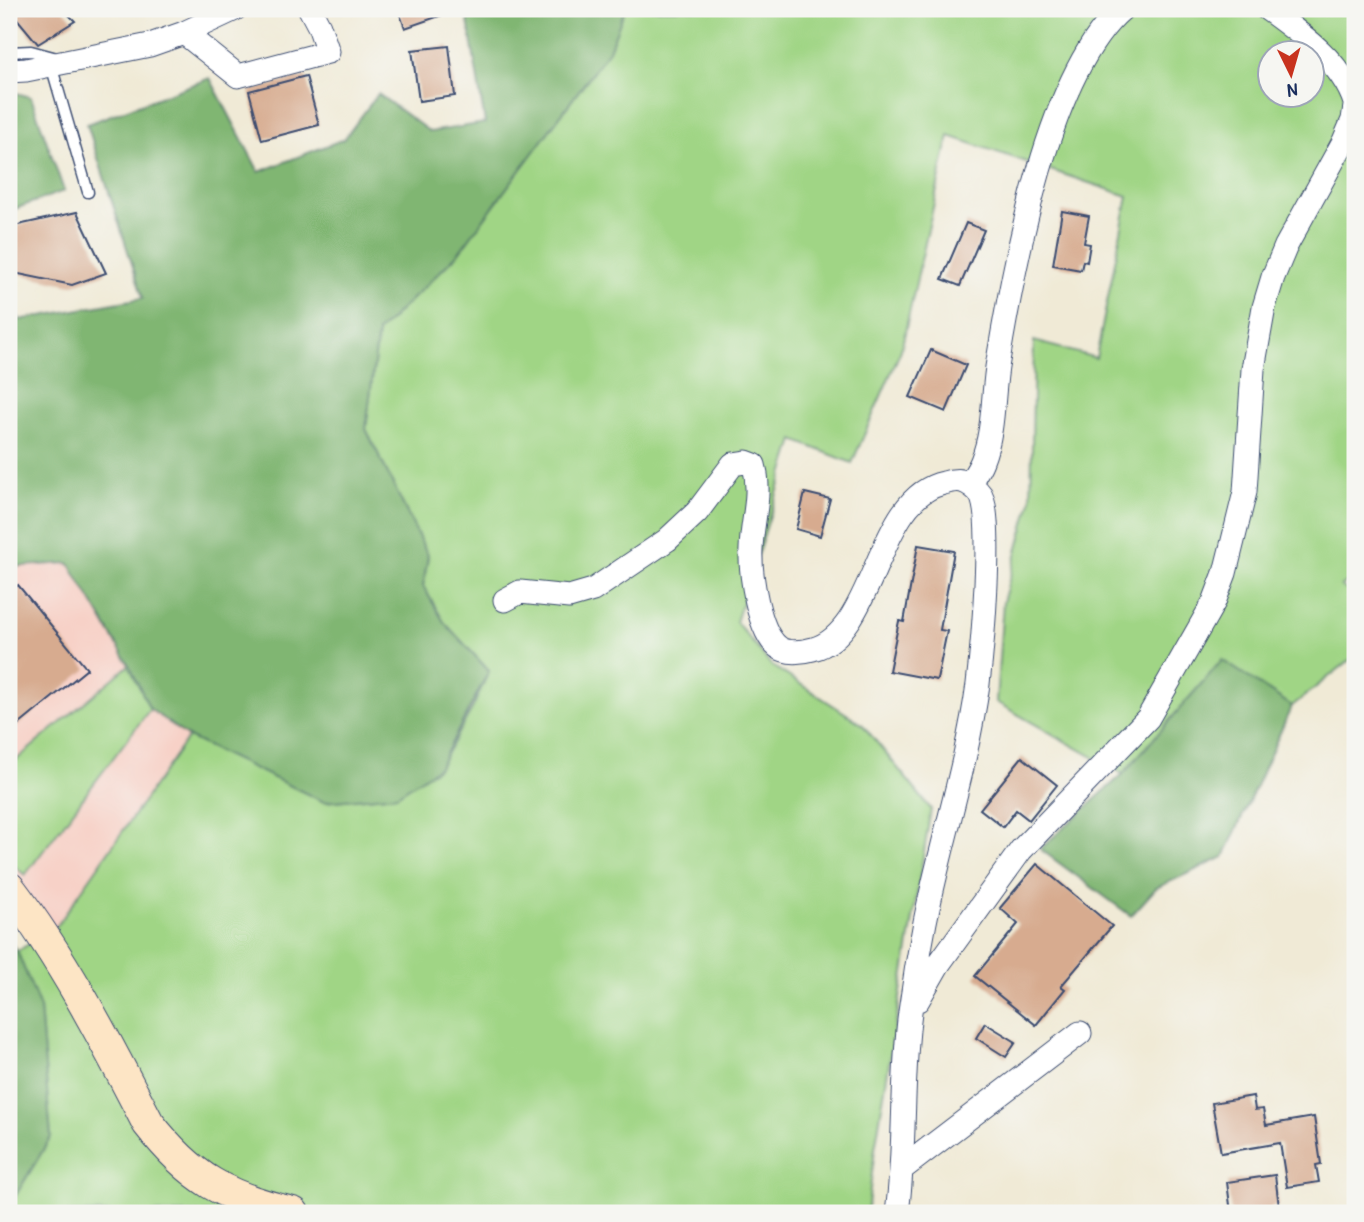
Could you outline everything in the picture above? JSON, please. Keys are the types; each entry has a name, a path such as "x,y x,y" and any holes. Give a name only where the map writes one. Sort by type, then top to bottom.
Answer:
{"street":[{"path":"9,71 150,45 184,33 235,9"},
{"path":"184,33 238,76 328,52 310,9"},
{"path":"970,484 989,438 1009,293 1035,187 1051,135 1067,93 1087,53 1107,22 1122,9"},
{"path":"910,1015 938,965 1021,850 1148,718 1214,602 1229,561 1245,492 1253,369 1264,307 1286,246 1345,141 1353,120 1355,104 1352,91 1340,73 1267,9"},
{"path":"505,600 520,592 569,597 593,590 667,540 697,512 733,464 746,462 754,464 758,482 751,564 765,628 780,649 790,652 818,648 827,644 845,625 859,603 897,524 922,491 958,480 970,484 980,494 986,527 978,683 924,924 910,1015 903,1168 897,1213"},
{"path":"9,888 60,960 148,1122 167,1147 191,1171 220,1188 252,1203 293,1213"},
{"path":"903,1168 1080,1033"}],"lane":[{"path":"9,52 31,51 60,63 88,192"}],"shaded area":[{"path":"69,563 129,665 150,709 188,737 54,930 9,888 9,567"}],"green space":[{"path":"466,9 625,9 609,50 457,255 378,332 366,429 428,556 423,586 444,622 489,671 439,767 397,795 324,802 188,737 150,709 129,665 69,563 9,567 9,298 19,320 143,298 87,124 210,78 259,172 344,139 378,94 430,132 485,123"},
{"path":"625,9 1355,9 1355,578 1341,586 1355,595 1355,656 1292,706 1222,660 1123,774 996,702 1003,602 1031,501 1034,341 1096,358 1128,196 949,136 901,350 852,463 794,440 736,622 771,665 862,724 931,809 875,1149 867,1213 9,1213 9,1202 51,1137 40,1008 17,951 54,930 188,737 324,802 396,795 439,767 473,707 489,671 444,622 423,586 428,556 366,429 378,332 457,255 609,50"},
{"path":"9,91 31,97 64,191 9,211"},
{"path":"1222,660 1292,706 1224,857 1156,888 1131,916 1040,849 1123,774"},
{"path":"129,665 150,709 25,875 9,862 9,766"},
{"path":"9,941 17,951 40,1008 51,1137 9,1202"}],"building":[{"path":"9,9 63,9 75,21 38,44"},
{"path":"398,9 453,9 454,11 405,28"},
{"path":"449,46 455,96 419,101 412,50"},
{"path":"306,76 319,125 262,140 249,91"},
{"path":"1062,211 1089,216 1084,243 1090,244 1087,262 1083,261 1081,270 1053,265"},
{"path":"77,212 106,273 72,285 9,272 9,227"},
{"path":"966,223 984,230 960,286 942,279"},
{"path":"931,350 966,365 946,412 910,397"},
{"path":"805,493 830,499 820,536 796,529"},
{"path":"918,545 954,551 940,630 947,631 937,680 889,671 899,621 904,622"},
{"path":"18,585 87,669 9,733 9,593"},
{"path":"1022,757 1057,785 1029,820 1016,810 1003,827 980,809"},
{"path":"1037,864 1112,926 1061,986 1065,989 1036,1025 975,976 1018,924 1000,908"},
{"path":"985,1023 1016,1042 1006,1057 976,1038"},
{"path":"1253,1096 1255,1110 1263,1109 1266,1125 1314,1117 1321,1164 1316,1165 1319,1182 1287,1187 1280,1143 1221,1153 1212,1103"},
{"path":"1275,1175 1279,1206 1271,1207 1271,1213 1231,1213 1227,1182"}]}
